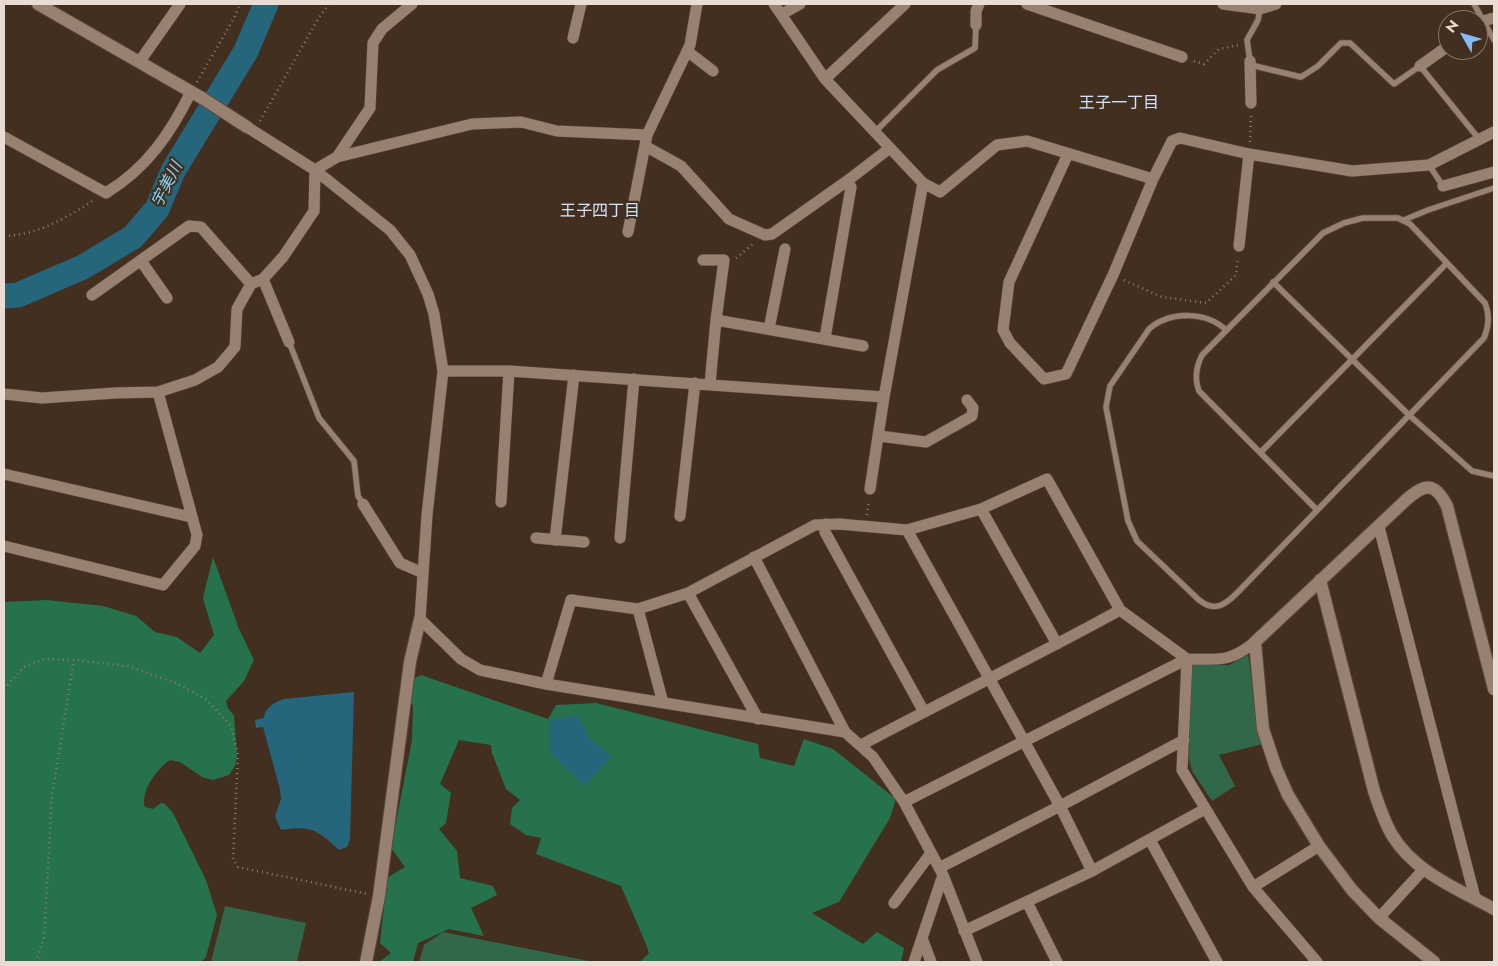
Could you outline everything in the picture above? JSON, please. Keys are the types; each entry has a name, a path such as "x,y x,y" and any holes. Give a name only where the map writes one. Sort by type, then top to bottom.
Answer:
{"street":[{"path":"38,4 197,95 315,170 390,230 410,255 428,294 434,314 443,371 427,515 420,618 410,662 379,896 366,962"},
{"path":"140,61 180,4"},
{"path":"337,157 370,108 373,42 382,29 412,4"},
{"path":"573,38 581,4"},
{"path":"628,232 646,140 690,45 697,4"},
{"path":"774,4 825,79 923,183 940,192 997,145 1027,141 1153,179"},
{"path":"782,14 800,4"},
{"path":"825,79 905,4"},
{"path":"976,25 976,11 979,4"},
{"path":"1027,4 1182,57"},
{"path":"1223,4 1260,9 1276,4"},
{"path":"687,51 713,71"},
{"path":"1420,66 1438,53"},
{"path":"1250,61 1251,103"},
{"path":"4,137 106,193 125,182 140,168 168,135 197,95"},
{"path":"315,170 337,157 472,124 521,122 557,131 646,140 681,166 729,219 765,235 772,234 890,148"},
{"path":"1068,154 1009,282 1003,330 1010,343 1044,379 1066,374 1113,275 1153,179 1172,141 1180,138 1249,154 1352,172 1429,165 1494,132"},
{"path":"1239,246 1249,154"},
{"path":"4,394 42,398 158,392 195,380 218,367 235,347 237,309 251,284 263,279 283,257 314,210 315,170"},
{"path":"1443,186 1494,172"},
{"path":"825,338 851,187 847,181"},
{"path":"870,489 880,436 884,397 923,183"},
{"path":"92,295 189,226 201,227 251,284"},
{"path":"769,329 785,249"},
{"path":"703,260 724,260 710,384"},
{"path":"141,261 166,298"},
{"path":"263,279 289,342"},
{"path":"716,320 863,346"},
{"path":"443,371 508,371 634,378 884,397"},
{"path":"501,502 508,371"},
{"path":"556,540 574,375"},
{"path":"620,538 634,378"},
{"path":"680,516 695,382"},
{"path":"4,546 163,585 195,546 196,535 158,392"},
{"path":"880,436 926,442 972,416 973,408 967,400"},
{"path":"4,474 191,517"},
{"path":"546,684 571,600 638,609 688,593 815,525 826,524 907,530 981,509 1047,479 1120,610 1187,660"},
{"path":"904,802 1187,660 1229,659 1243,652 1416,491 1424,488 1433,488 1440,494 1447,506 1494,689"},
{"path":"363,504 400,563 423,573"},
{"path":"981,509 1057,644"},
{"path":"826,524 825,532 924,712"},
{"path":"1379,527 1475,898"},
{"path":"907,530 1060,806 1092,871"},
{"path":"536,538 584,542"},
{"path":"754,557 845,732 873,757 904,802 941,871 977,962"},
{"path":"1320,580 1374,791 1381,813 1392,836 1405,852 1424,869 1438,879 1494,909"},
{"path":"688,593 758,719"},
{"path":"638,609 662,703"},
{"path":"861,746 1120,610"},
{"path":"420,618 461,659 480,670 546,684 845,732"},
{"path":"1255,642 1263,729 1276,768 1288,795 1319,846 1352,890 1379,918 1434,962"},
{"path":"1187,660 1182,770 1253,888 1317,962"},
{"path":"914,962 941,871 1184,740"},
{"path":"964,931 1092,871 1205,809"},
{"path":"1150,840 1217,962"},
{"path":"1253,888 1319,846"},
{"path":"894,903 931,853"},
{"path":"1379,918 1424,869"},
{"path":"1028,902 1057,962"},
{"path":"922,938 931,962"}],"lane":[{"path":"1260,9 1258,20 1247,40 1250,61 1255,66 1301,77 1318,66 1341,43 1350,43 1394,84 1420,66 1479,139"},
{"path":"876,131 937,70 975,48 976,25"},
{"path":"1488,27 1494,40"},
{"path":"1429,165 1443,186"},
{"path":"1404,220 1494,188"},
{"path":"1226,330 1218,323 1196,316 1184,315 1165,319 1154,324 1110,386 1106,408 1128,521 1137,542 1199,600 1211,606 1221,606 1237,594 1484,338 1489,327 1485,303 1416,229 1404,220 1398,218 1363,218 1344,222 1319,235 1202,355 1196,373 1196,383 1199,391 1317,510"},
{"path":"1261,452 1447,263"},
{"path":"1273,282 1409,416 1472,471 1494,476"},
{"path":"289,342 319,418 354,461 358,496 363,504"}],"path":[{"path":"197,95 240,4"},
{"path":"251,129 329,4"},
{"path":"1182,57 1204,64 1219,49 1247,43"},
{"path":"1249,154 1251,103"},
{"path":"4,236 41,229 66,218 106,193"},
{"path":"724,264 730,262 765,235"},
{"path":"1113,275 1162,297 1206,303 1236,274 1239,246"},
{"path":"865,528 870,489"},
{"path":"4,689 24,667 45,659 74,660 128,666 178,684 207,700 231,726 238,755 233,859 238,867 379,896"},
{"path":"36,962 44,938 52,794 74,660"}],"green space":[{"path":"213,557 239,629 254,660 244,681 226,701 228,708 234,716 237,757 235,766 229,775 213,780 202,777 180,762 170,760 160,769 147,787 144,801 145,807 153,809 161,803 165,804 173,813 206,880 217,915 206,957 201,962 4,962 4,602 47,600 103,606 136,616 155,632 177,637 200,653 214,635 203,598"},
{"path":"1248,655 1262,744 1219,755 1235,786 1212,801 1192,771 1189,759 1191,664 1229,665"},
{"path":"421,675 548,719 556,705 596,703 758,744 760,758 794,766 804,739 833,749 896,799 890,818 839,902 812,913 863,944 877,932 904,948 901,962 640,962 649,953 621,886 536,854 541,838 526,835 510,824 512,808 520,800 506,789 492,753 491,745 459,740 440,784 451,793 446,823 439,829 457,851 460,878 493,886 497,895 471,908 484,936 449,929 418,943 413,962 379,962 391,953 380,943 387,878 405,867 391,848 412,740 413,706 402,684"},
{"path":"225,906 306,923 297,962 211,962"},
{"path":"443,932 594,962 419,962 424,945"}],"water":[{"path":"354,692 350,840 347,847 339,850 313,831 300,828 281,830 275,816 281,799 280,789 263,727 256,728 255,720 264,718 268,708 284,699"},
{"path":"578,715 589,738 611,756 585,786 549,752 549,720"}],"waterway":[{"name":"宇美川","path":"4,296 18,295 83,267 133,237 157,209 173,171 246,51 266,4"}],"district":[{"name":"王子一丁目","path":"1119,104"},
{"name":"王子四丁目","path":"600,212"}]}
